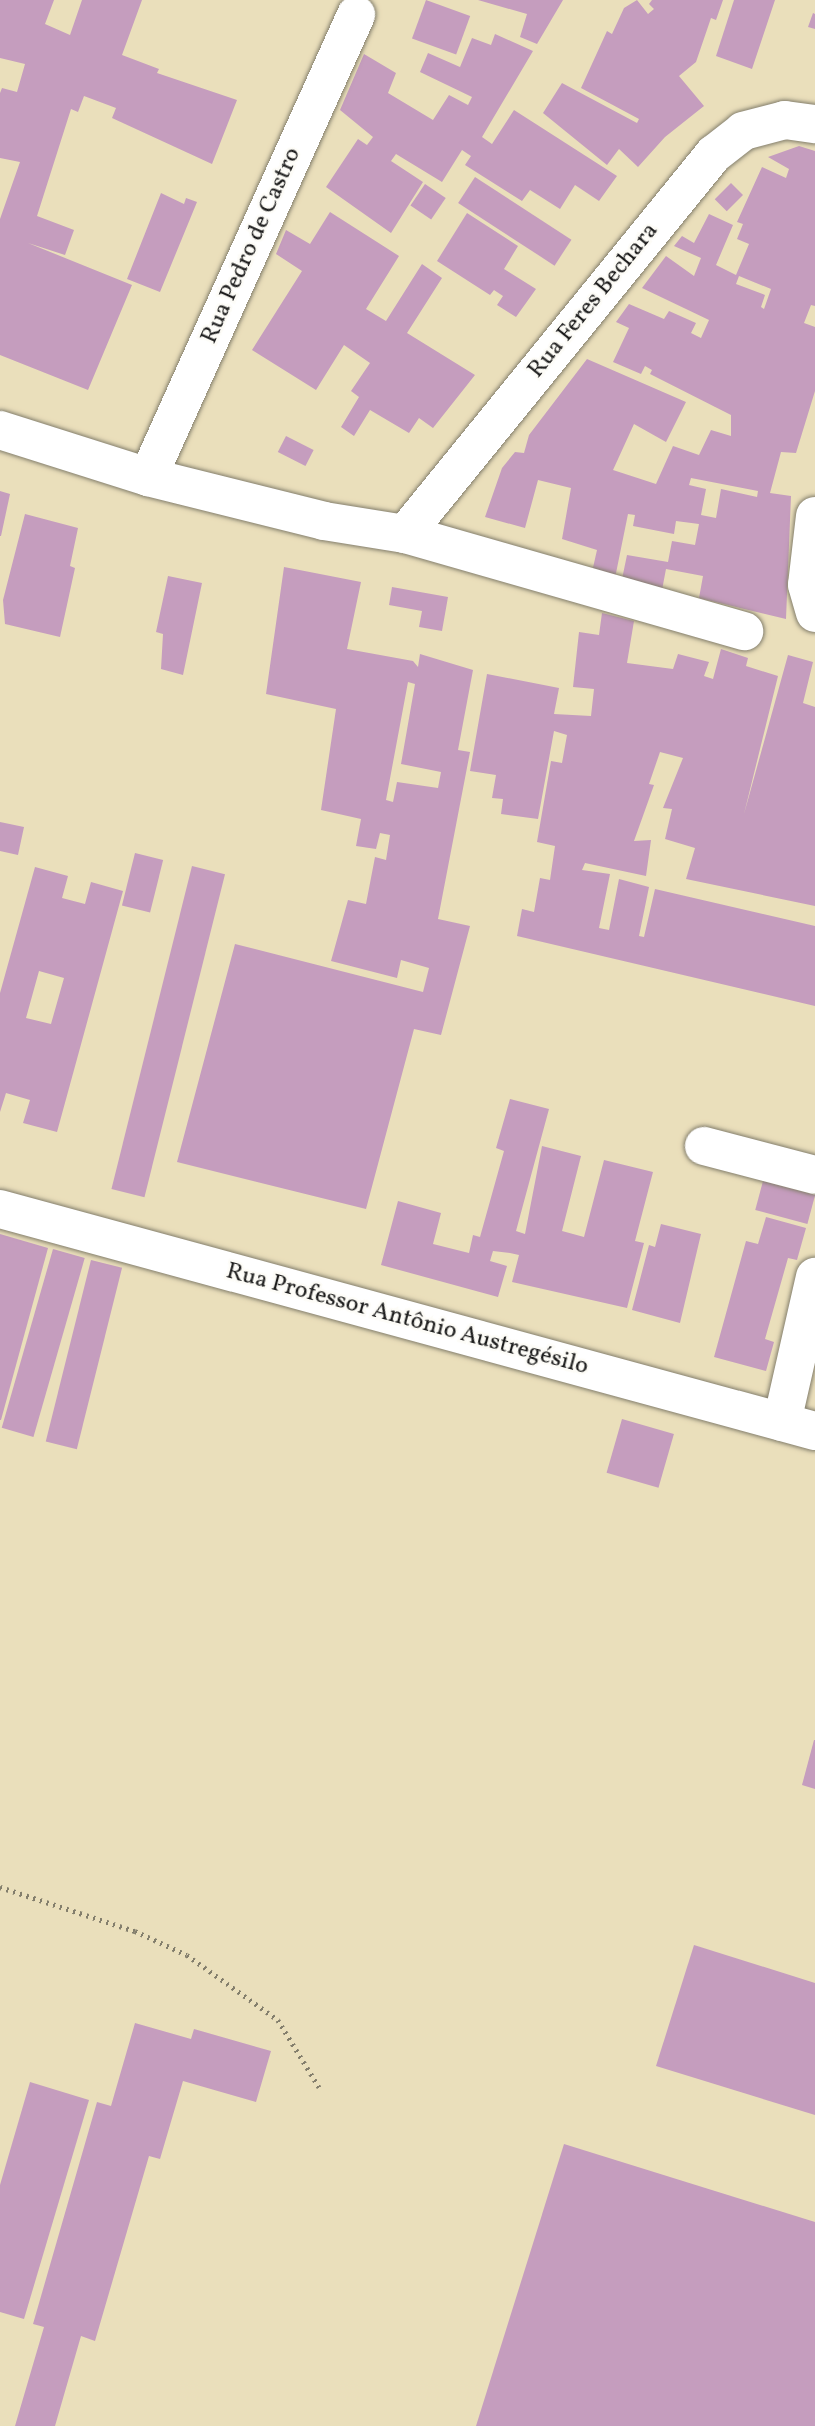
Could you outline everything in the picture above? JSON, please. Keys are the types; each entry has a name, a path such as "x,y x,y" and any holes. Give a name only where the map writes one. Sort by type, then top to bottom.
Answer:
{"street":[{"name":"Rua Pedro de Castro","path":"148,477 356,15"},
{"name":"Rua Feres Bechara","path":"405,534 714,154 743,131 785,120 815,124"},
{"path":"0,430 148,477 324,521 405,534 744,631"},
{"path":"815,516 807,585 815,613"},
{"path":"704,1146 815,1175"},
{"name":"Rua Professor Antônio Austregésilo","path":"0,1209 798,1426"},
{"path":"798,1426 815,1277"}],"path":[{"path":"0,1887 135,1931 187,1955 278,2020 319,2087"}],"building":[{"path":"0,0 54,0 45,24 70,35 82,0 142,0 122,55 159,69 157,73 237,100 212,164 112,118 116,108 84,96 78,112 71,109 37,216 74,230 65,255 28,243 132,285 88,390 0,355 0,219 20,162 0,158 0,93 2,88 17,92 25,64 0,58"},
{"path":"426,0 470,16 456,55 412,39"},
{"path":"478,0 563,0 537,44 520,37 527,14"},
{"path":"637,0 648,14 654,9 649,4 652,0 723,0 716,20 711,18 696,62 679,76 704,106 665,137 638,167 619,149 607,165 543,113 562,83 637,123 639,119 581,88 607,31 612,34 624,8"},
{"path":"734,0 775,0 752,69 716,56"},
{"path":"813,13 815,14 815,29 808,27"},
{"path":"495,34 533,51 482,137 492,144 514,110 617,176 599,201 575,185 560,209 530,190 522,201 465,165 471,156 462,150 442,182 396,154 391,161 423,182 391,233 326,187 358,139 367,145 373,137 340,110 364,54 396,73 388,93 433,120 449,95 468,105 472,97 420,72 428,53 460,67 472,38 491,45"},
{"path":"799,146 815,151 815,306 811,305 804,323 815,327 815,391 796,453 781,452 770,493 791,496 786,619 699,598 703,576 666,569 662,590 622,579 627,555 668,562 672,541 695,545 699,524 676,521 674,534 633,526 635,515 628,514 615,578 592,572 597,550 562,539 571,488 538,480 525,528 485,517 502,468 515,452 524,453 529,435 587,359 686,402 666,442 634,424 613,470 656,484 673,446 699,455 711,430 731,436 731,415 650,374 652,370 645,366 641,374 613,362 629,328 616,322 629,304 664,319 669,311 696,323 691,333 701,338 709,320 642,288 666,256 694,276 701,258 674,246 682,236 694,243 709,214 733,225 716,265 736,275 749,244 737,239 743,224 737,222 762,167 786,178 789,169 768,157","holes":["739,276 771,289 764,309 761,307 765,295 736,284","691,478 758,491 757,497 721,489 716,518 701,515 706,489 689,485"]},
{"path":"475,177 571,240 555,266 458,203"},
{"path":"731,183 743,195 727,211 715,199"},
{"path":"425,184 446,198 431,220 410,206"},
{"path":"161,193 184,204 186,198 197,202 160,292 127,279"},
{"path":"330,212 399,256 366,309 386,321 422,264 442,278 407,333 475,375 433,428 419,418 409,433 370,410 354,436 341,427 359,397 351,391 370,363 344,345 316,390 252,350 302,271 276,254 286,230 310,244"},
{"path":"467,213 518,246 504,269 536,289 516,317 497,305 503,296 494,290 490,295 437,261"},
{"path":"286,436 314,450 305,466 278,452"},
{"path":"0,491 10,494 1,536 0,536"},
{"path":"25,514 78,528 70,566 75,568 60,637 5,624 3,600"},
{"path":"284,567 361,582 347,649 413,661 418,667 420,654 473,670 458,750 470,752 438,919 470,926 441,1035 414,1029 366,1209 177,1162 235,944 423,992 429,968 401,960 397,978 331,961 348,900 366,904 375,857 386,860 390,835 380,833 376,849 356,846 361,819 321,810 336,709 266,694","holes":["408,682 415,684 401,764 441,772 438,788 397,782 393,802 386,800"]},
{"path":"168,576 202,583 183,675 161,669 163,634 156,632"},
{"path":"392,587 448,597 442,631 419,627 422,611 389,605"},
{"path":"602,613 634,621 627,663 673,669 678,654 709,662 704,676 713,679 721,649 748,658 746,666 778,676 744,814 788,655 813,662 803,703 815,707 815,906 686,879 695,848 665,839 672,809 663,808 683,758 660,752 649,784 654,785 634,841 651,840 646,876 585,863 582,870 610,874 599,928 609,930 619,879 649,887 639,936 644,937 655,889 815,926 815,1006 517,936 522,909 534,912 540,878 550,880 555,846 537,842 551,761 562,763 567,735 554,731 538,819 501,814 503,799 492,798 496,775 470,771 487,674 559,688 554,714 591,716 594,689 573,687 579,632 599,635"},
{"path":"0,822 24,827 18,855 0,851"},
{"path":"135,853 163,860 150,912 122,905"},
{"path":"192,866 225,874 144,1197 111,1189"},
{"path":"35,867 68,876 62,898 85,904 91,882 123,891 57,1132 23,1123 30,1100 6,1093 0,1112 0,993","holes":["39,971 64,978 51,1024 26,1018"]},
{"path":"510,1099 549,1109 516,1231 525,1234 542,1146 581,1156 562,1231 584,1237 604,1160 653,1172 635,1241 644,1243 627,1308 512,1282 519,1255 510,1253 493,1251 490,1261 507,1266 498,1297 381,1265 398,1201 441,1213 433,1244 469,1253 473,1235 480,1237 504,1151 496,1148"},
{"path":"763,1181 815,1195 807,1224 755,1210"},
{"path":"766,1217 806,1228 797,1260 788,1258 765,1339 774,1342 766,1371 714,1357 746,1241 758,1244"},
{"path":"661,1224 701,1234 680,1323 632,1310 649,1245 655,1247"},
{"path":"0,1234 48,1248 1,1420 0,1420"},
{"path":"53,1249 85,1258 33,1437 2,1428"},
{"path":"91,1260 122,1268 77,1449 46,1441"},
{"path":"622,1419 674,1434 658,1488 607,1473"},
{"path":"815,1740 815,1789 802,1785"},
{"path":"694,1945 815,1983 815,2115 656,2066"},
{"path":"135,2023 191,2039 194,2029 271,2051 256,2102 183,2081 160,2159 149,2156 95,2341 81,2336 55,2426 15,2426 44,2327 33,2324 97,2102 111,2106"},
{"path":"30,2082 89,2100 24,2319 0,2312 0,2185"},
{"path":"564,2144 815,2222 815,2426 476,2426"}]}
